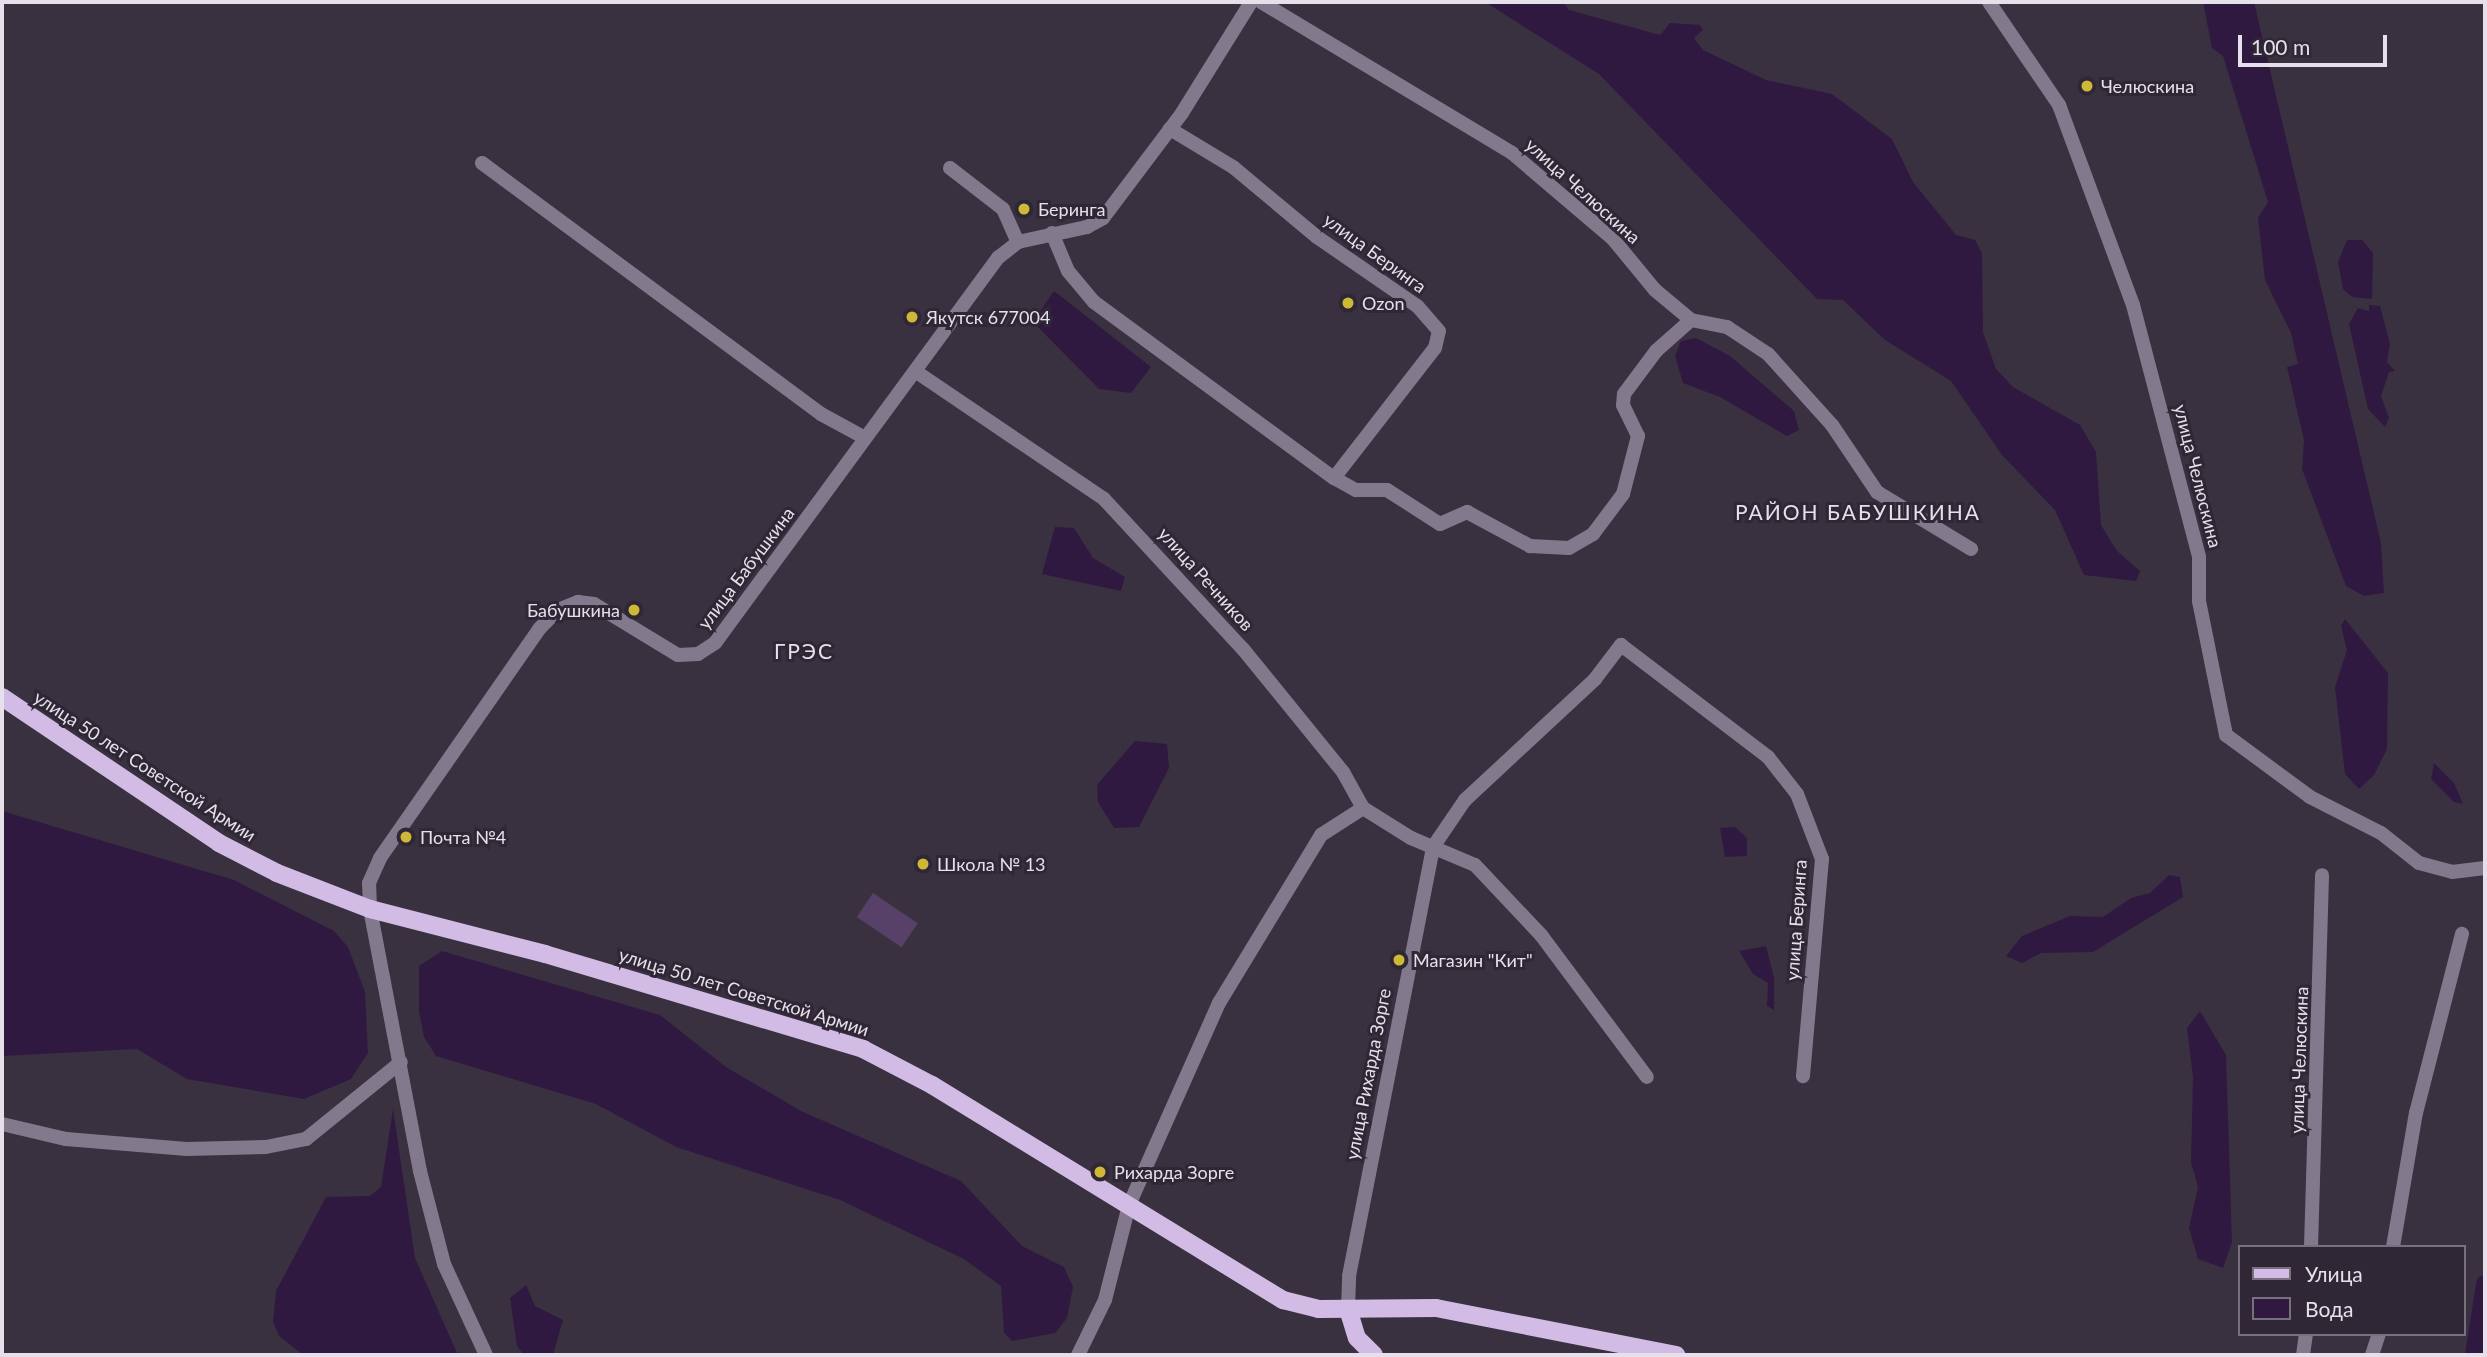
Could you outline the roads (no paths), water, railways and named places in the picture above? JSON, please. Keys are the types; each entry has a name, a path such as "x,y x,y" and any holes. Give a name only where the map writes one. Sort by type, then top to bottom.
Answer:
{"main road":[{"name":"улица 50 лет Советской Армии","path":"2,698 219,843 277,873 370,909 545,954 863,1049 1129,1205 1283,1300 1348,1309 1436,1308 1676,1355"},
{"path":"1348,1309 1357,1338 1374,1355"}],"street":[{"path":"950,168 1003,209 1018,242 1087,227 1103,218 1170,130 1251,2"},
{"name":"улица Челюскина","path":"1261,2 1512,153 1613,239 1655,290 1691,320 1727,327 1768,354 1832,425 1877,492 1971,549"},
{"name":"улица Челюскина","path":"1989,2 2059,105 2133,305 2199,557 2199,601 2226,735 2310,797 2373,828 2419,863 2452,872 2485,868"},
{"name":"улица Беринга","path":"1170,130 1233,167 1317,237 1417,306 1438,331 1435,348 1334,478"},
{"path":"482,163 821,414 864,438"},
{"path":"1052,233 1068,271 1094,302 1334,478 1356,490 1387,490 1440,524 1467,512 1530,546 1569,548 1593,534 1623,494 1638,444 1624,394 1656,351 1691,320"},
{"name":"улица Бабушкина","path":"486,1355 460,1305 432,1226 370,909 369,883 380,858 552,615 578,602 594,604 678,655 707,649 728,629 864,438 999,257 1018,242"},
{"name":"улица Речников","path":"915,371 1104,499 1244,649 1343,772 1363,808"},
{"name":"улица Беринга","path":"1620,645 1768,757 1797,794 1822,859 1803,1076"},
{"name":"улица Рихарда Зорге","path":"1348,1309 1349,1276 1433,846 1465,800 1595,679 1620,645"},
{"path":"1079,1355 1105,1300 1129,1205 1239,966 1321,835 1363,808 1433,846 1475,865 1526,917 1647,1077"},
{"name":"улица Челюскина","path":"2311,1245 2322,875"},
{"path":"2393,1245 2416,1113 2462,934"},
{"path":"2,1124 66,1139 187,1149 266,1146 306,1139 401,1062"},
{"path":"2303,1355 2306,1336"},
{"path":"2372,1355 2378,1336"}],"water":[{"path":"1485,2 1563,2 1569,10 1660,35 1670,23 1700,25 1703,30 1694,38 1703,50 1766,80 1832,94 1892,139 1913,182 1956,235 1975,240 1982,253 1983,332 1996,369 2013,387 2080,425 2096,452 2101,525 2117,551 2140,571 2136,581 2084,575 2055,510 2002,455 1951,381 1885,340 1843,300 1817,299 1599,74"},
{"path":"2203,2 2254,2 2381,543 2384,593 2364,596 2346,586 2302,469 2304,440 2287,367 2298,364 2291,333 2265,280 2258,218 2268,202 2223,56 2212,48"},
{"path":"2347,240 2362,240 2373,253 2372,299 2352,297 2343,289 2338,262"},
{"path":"1054,291 1151,367 1131,393 1099,389 1033,322"},
{"path":"2369,305 2380,306 2390,344 2387,362 2395,371 2389,372 2381,396 2389,418 2385,427 2368,409 2349,324 2358,308 2369,311"},
{"path":"1696,338 1730,356 1794,411 1799,430 1787,436 1720,397 1683,383 1675,356 1681,341"},
{"path":"1055,527 1074,528 1093,558 1125,577 1121,591 1042,574"},
{"path":"2345,619 2388,673 2387,749 2374,775 2359,789 2345,774 2335,687 2347,650 2341,626"},
{"path":"1135,741 1167,744 1169,768 1139,827 1114,828 1098,802 1097,785"},
{"path":"2434,763 2454,783 2463,804 2454,802 2431,779"},
{"path":"2,811 234,880 334,931 348,947 365,992 368,1053 351,1079 304,1099 187,1079 137,1049 2,1056"},
{"path":"1735,827 1747,838 1747,856 1725,857 1720,828"},
{"path":"2169,875 2180,877 2183,897 2093,952 2041,953 2022,963 2006,956 2022,936 2070,916 2103,917 2131,898 2150,893"},
{"path":"1766,946 1774,978 1774,1010 1767,1006 1768,983 1753,974 1739,951"},
{"path":"442,951 660,1015 726,1067 801,1111 961,1181 1022,1246 1064,1267 1073,1287 1067,1318 1055,1333 1012,1341 1004,1333 1001,1286 964,1259 840,1200 676,1147 596,1104 436,1056 424,1037 419,1011 419,966"},
{"path":"2200,1011 2226,1055 2232,1242 2223,1268 2198,1259 2189,1228 2198,1187 2191,1162 2193,1077 2187,1028"},
{"path":"393,1109 415,1258 458,1355 303,1355 279,1336 273,1322 276,1291 326,1197 370,1196 381,1187"},
{"path":"526,1285 535,1306 563,1320 553,1355 524,1355 517,1346 510,1298"}],"waterway":[{"path":"2474,1355 2485,1284"}],"place":[{"name":"Челюскина","path":"2087,86"},
{"name":"Беринга","path":"1024,209"},
{"name":"Ozon","path":"1348,303"},
{"name":"Якутск 677004","path":"912,317"},
{"name":"Бабушкина","path":"634,610"},
{"name":"Почта №4","path":"406,837"},
{"name":"Школа № 13","path":"923,864"},
{"name":"Магазин \"Кит\"","path":"1399,960"},
{"name":"Рихарда Зорге","path":"1100,1172"}],"district":[{"name":"РАЙОН БАБУШКИНА","path":"1858,512"},
{"name":"ГРЭС","path":"804,651"}]}
